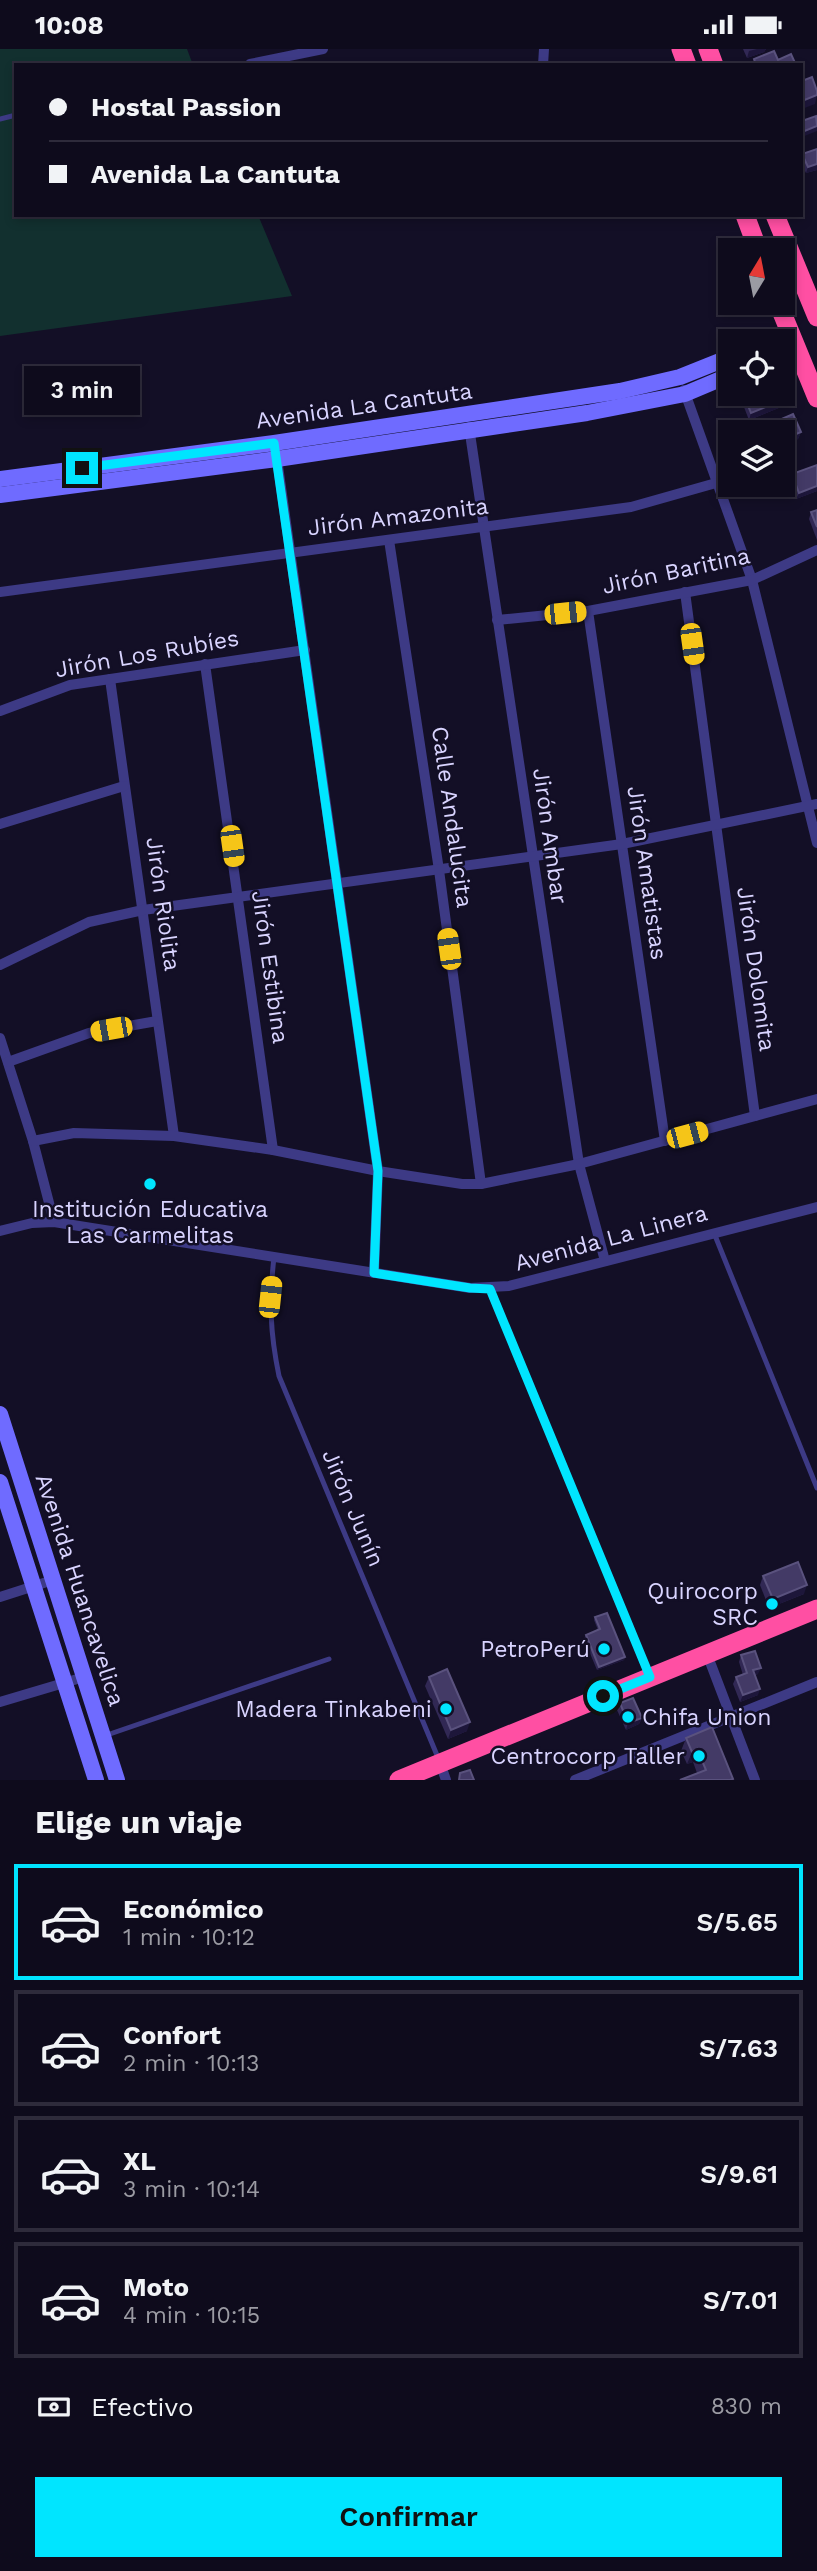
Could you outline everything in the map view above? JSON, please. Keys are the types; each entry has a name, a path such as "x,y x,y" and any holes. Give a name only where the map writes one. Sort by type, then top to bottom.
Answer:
{"highway":[{"path":"746,217 754,238"},
{"path":"776,217 817,317"},
{"path":"795,356 817,398"},
{"path":"399,1780 443,1772 650,1677 817,1609"}],"main road":[{"name":"Avenida La Cantuta","path":"0,495 468,422 680,377 718,362"},
{"name":"Avenida La Cantuta","path":"468,422 587,413 685,394 718,380"},
{"name":"Avenida La Cantuta","path":"0,479 276,451"},
{"name":"Avenida Huancavelica","path":"0,1414 117,1780"},
{"name":"Avenida Huancavelica","path":"1,1490 35,1585 96,1780"}],"street":[{"path":"252,63 323,49"},
{"path":"680,377 752,580 812,805 817,843"},
{"name":"Jirón Ambar","path":"468,422 579,1164 605,1261"},
{"path":"276,451 378,1171 374,1273"},
{"name":"Jirón Amazonita","path":"0,592 631,507 716,483"},
{"name":"Calle Andalucita","path":"389,540 439,870 481,1184"},
{"name":"Jirón Baritina","path":"497,620 588,611 752,580 817,550"},
{"name":"Jirón Dolomita","path":"685,592 755,1116"},
{"name":"Jirón Amatistas","path":"588,611 665,1141"},
{"name":"Jirón Los Rubíes","path":"0,711 70,685 305,650"},
{"name":"Jirón Estibina","path":"205,664 273,1150"},
{"name":"Jirón Riolita","path":"110,679 174,1136"},
{"path":"0,824 124,786"},
{"path":"0,965 89,922 143,910 622,844 812,805"},
{"path":"8,1062 89,1033 157,1021"},
{"path":"0,1038 33,1141 54,1223"},
{"path":"33,1141 74,1133 174,1136 273,1150 378,1171 462,1184 481,1184 579,1164 817,1099"},
{"name":"Avenida La Linera","path":"0,1231 33,1223 54,1223 490,1289 817,1207"},
{"path":"1,1490 24,1489"},
{"path":"0,1597 53,1580"},
{"path":"707,1654 755,1780"},
{"path":"0,1702 84,1677"},
{"path":"575,1780 817,1682"}],"lane":[{"path":"714,1233 817,1487"},
{"name":"Jirón Junín","path":"274,1257 270,1297 271,1336 279,1376 443,1772"},
{"path":"490,1289 650,1677"},
{"path":"103,1736 329,1659"}],"green space":[{"path":"0,49 187,49 192,63 14,63 14,217 259,217 292,296 0,336"}],"building":[{"path":"774,51 778,60 791,54 795,63 755,63 754,59"},
{"path":"812,77 817,95 803,101 803,81"},
{"path":"816,116 817,126 803,132 803,121"},
{"path":"817,149 817,164 808,167 803,154"},
{"path":"748,406 768,406 751,413"},
{"path":"793,414 801,432 795,435 795,420 779,420"},
{"path":"817,465 817,486 799,493 795,473"},
{"path":"817,510 817,527 811,512"},
{"path":"798,1562 807,1585 773,1599 763,1576"},
{"name":"PetroPerú","path":"607,1613 625,1657 599,1667 586,1635 600,1629 595,1617"},
{"path":"755,1651 761,1668 753,1670 760,1689 743,1695 736,1677 747,1673 741,1655"},
{"path":"447,1669 470,1722 451,1730 429,1677"},
{"path":"633,1698 642,1718 628,1723 620,1703"},
{"path":"712,1727 733,1779 680,1780 706,1770 697,1749 692,1752 686,1738"},
{"path":"470,1770 474,1780 459,1780 460,1773"}],"place":[{"name":"Institución Educativa Las Carmelitas","path":"150,1184"},
{"name":"Quirocorp SRC","path":"772,1604"},
{"name":"PetroPerú","path":"604,1649"},
{"name":"Madera Tinkabeni","path":"446,1709"},
{"name":"Chifa Union","path":"628,1717"},
{"name":"Centrocorp Taller","path":"699,1756"}],"route":[{"path":"82,468 274,443 378,1171 374,1273 490,1289 650,1677 603,1696"}]}
